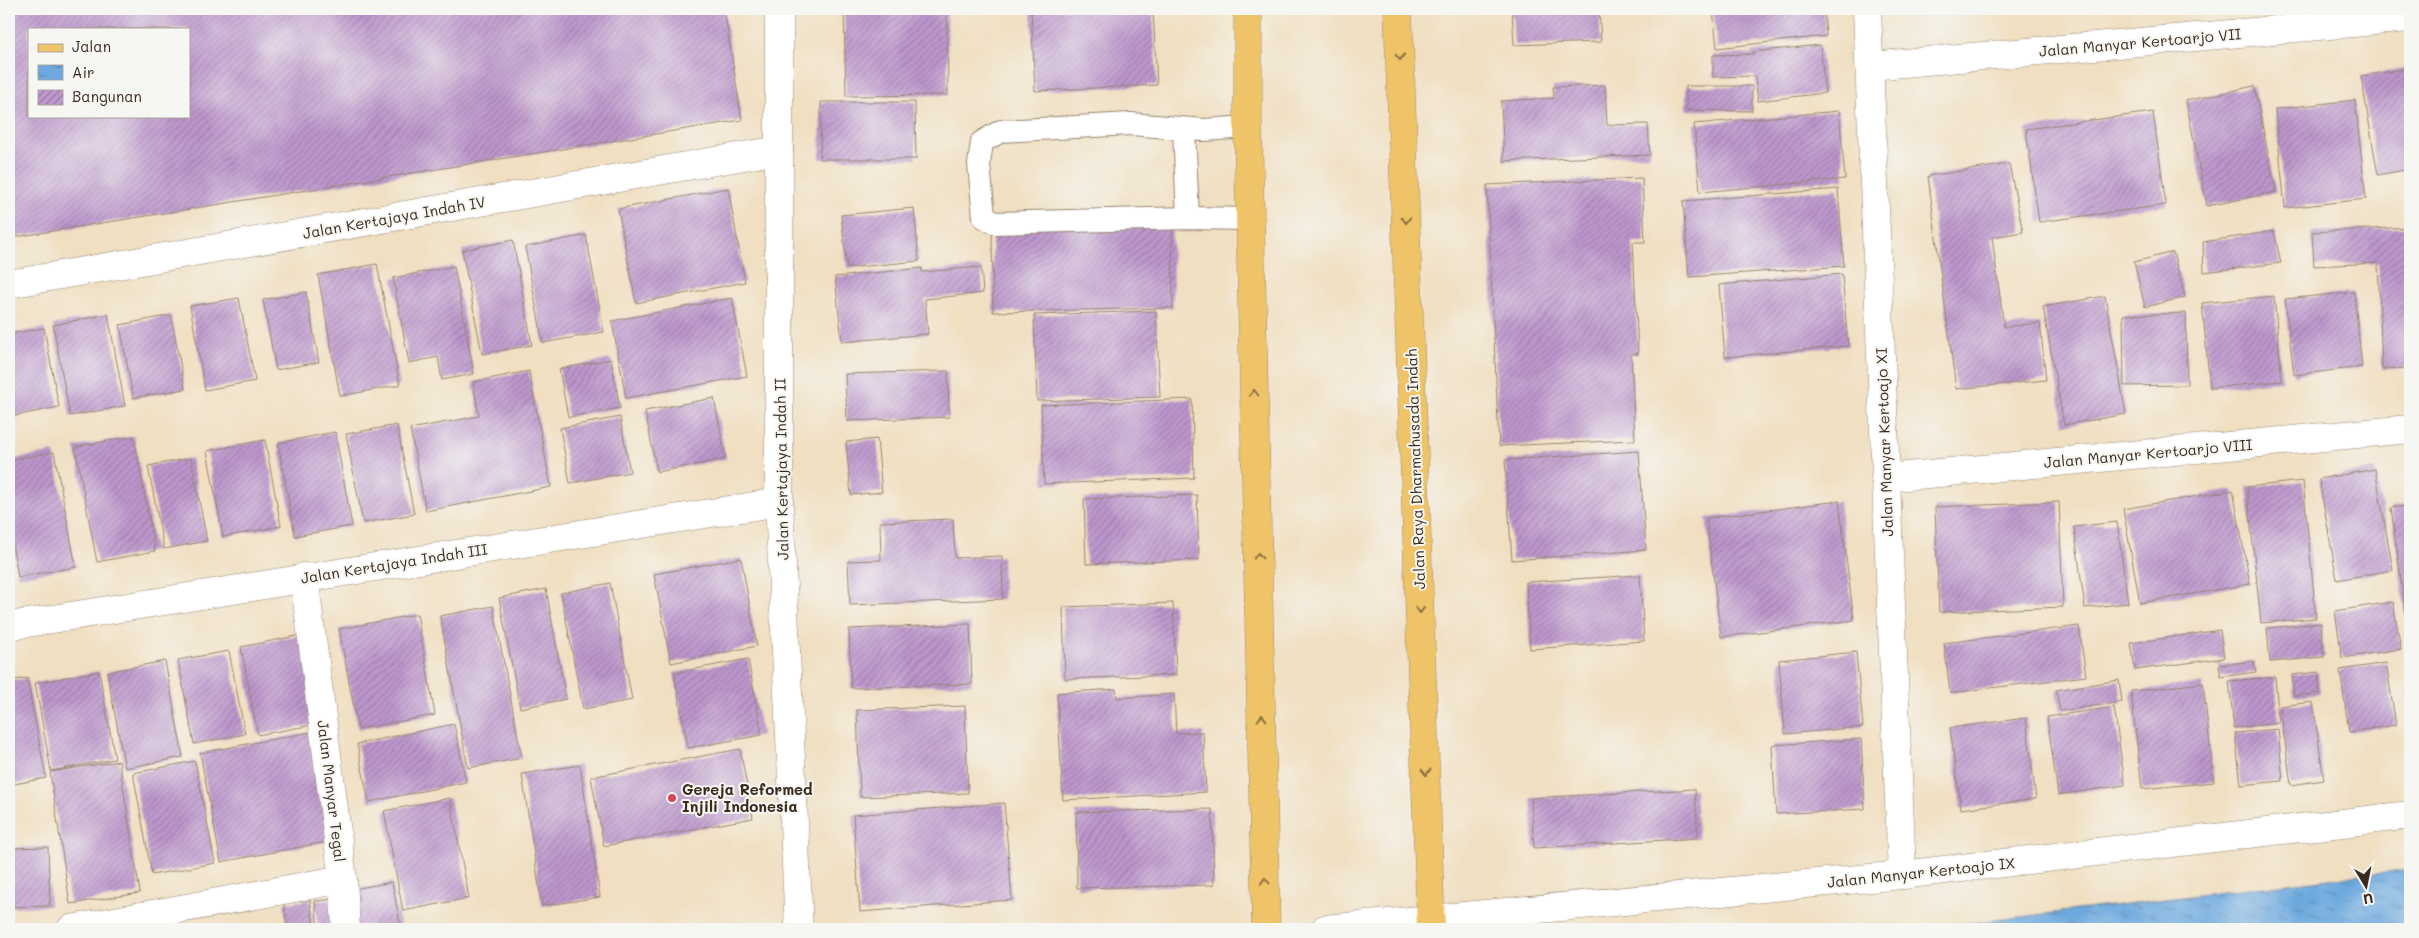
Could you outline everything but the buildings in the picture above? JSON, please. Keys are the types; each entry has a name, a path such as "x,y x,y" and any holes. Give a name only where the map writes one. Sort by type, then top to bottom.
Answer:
{"main road":[{"path":"1248,9 1248,127 1266,929"},
{"name":"Jalan Raya Dharmahusada Indah","path":"1398,9 1431,924"}],"street":[{"name":"Jalan Kertajaya Indah II","path":"779,9 779,502 799,929"},
{"name":"Jalan Manyar Kertoajo XI","path":"1868,9 1902,875"},
{"name":"Jalan Manyar Kertoarjo VII","path":"1870,66 2410,18"},
{"name":"Jalan Kertajaya Indah IV","path":"9,284 779,150"},
{"name":"Jalan Manyar Kertoarjo VIII","path":"1885,478 2410,429"},
{"name":"Jalan Kertajaya Indah III","path":"9,626 779,502"},
{"name":"Jalan Manyar Tegal","path":"71,929 343,879 304,577"},
{"name":"Jalan Manyar Kertoajo IX","path":"1431,924 1495,914 1902,875 2410,815"},
{"path":"343,879 346,929"},
{"path":"1325,929 1431,924"}],"lane":[{"path":"1248,127 1204,130 1130,124 1001,132 982,142 979,164 984,217 995,223 1188,218 1250,219"},
{"path":"1184,128 1188,218"}],"water":[{"path":"2410,869 2410,928 1923,929"}],"place":[{"name":"Gereja Reformed Injili Indonesia","path":"672,798"}]}
